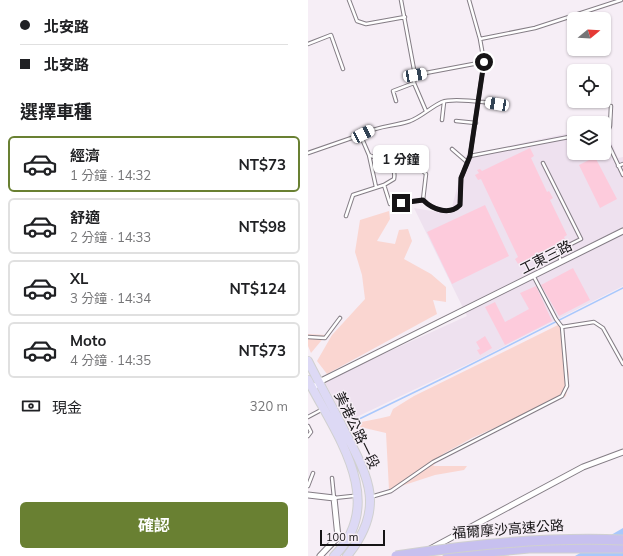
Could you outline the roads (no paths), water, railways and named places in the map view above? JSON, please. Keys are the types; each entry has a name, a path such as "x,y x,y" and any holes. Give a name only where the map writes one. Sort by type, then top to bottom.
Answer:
{"highway":[{"name":"福爾摩沙高速公路","path":"396,556 463,546 532,539 623,540"},
{"name":"福爾摩沙高速公路","path":"448,556 529,548 623,548"}],"main road":[{"name":"美港公路一段","path":"308,361 319,382 327,407 350,461 355,475 359,501 357,514 351,533 334,556"},
{"name":"美港公路一段","path":"308,380 327,407 366,474 370,496 369,510 362,534 347,556"}],"street":[{"name":"工東三路","path":"319,382 534,277 623,231"},
{"path":"313,389 319,382"},
{"path":"414,556 583,468 623,452"},
{"path":"308,494 334,498 338,537 320,556"}],"lane":[{"path":"350,0 357,21 366,24 405,17"},
{"path":"401,0 415,75 414,83 426,111"},
{"path":"384,185 390,204 423,200 432,208 447,211 457,208 460,205 461,178 470,156 484,62 480,39 469,0"},
{"path":"480,39 534,28 621,0"},
{"path":"308,44 331,35 343,69"},
{"path":"415,75 484,62"},
{"path":"396,101 393,91 414,83"},
{"path":"442,120 444,101"},
{"path":"308,153 376,128 394,126 411,121 444,101 479,101 497,104"},
{"path":"456,121 476,123"},
{"path":"363,134 363,141 369,156 376,188"},
{"path":"470,156 567,137"},
{"path":"452,150 467,162"},
{"path":"611,150 623,175"},
{"path":"346,216 353,195 390,183 394,176 388,162 391,154"},
{"path":"369,156 388,162"},
{"path":"418,161 421,170 426,174 423,200"},
{"path":"543,163 581,239 557,252 562,263"},
{"path":"618,166 623,164"},
{"path":"374,496 391,491 433,462 562,396 567,386 562,326 556,320 534,277"},
{"path":"308,337 325,338 340,318"},
{"path":"562,326 594,322 603,328 623,364"},
{"path":"308,417 327,407"},
{"path":"308,426 311,432 308,436"},
{"path":"308,486 313,473"},
{"path":"332,478 334,498 353,496"}],"water":[{"path":"623,528 623,556 575,556"}],"waterway":[{"path":"351,423 623,288"}]}
